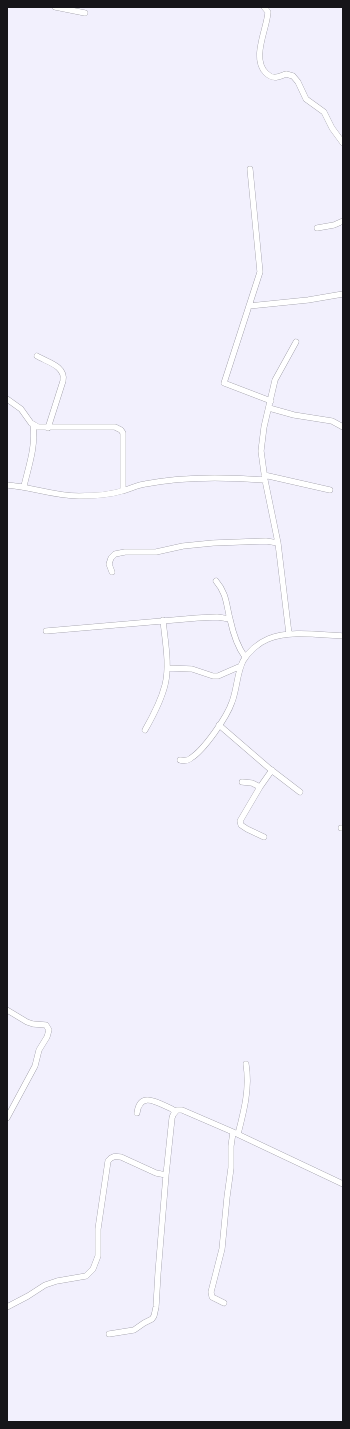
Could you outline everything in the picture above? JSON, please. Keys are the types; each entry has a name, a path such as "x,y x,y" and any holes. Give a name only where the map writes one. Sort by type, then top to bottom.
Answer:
{"street":[{"path":"55,7 85,13"},
{"path":"264,7 268,12 261,42 261,67 265,72 274,78 286,74 293,76 298,82 306,99 324,112 332,128 343,143"},
{"path":"250,169 260,272 224,383 271,401"},
{"path":"318,228 334,225 343,221"},
{"path":"249,306 308,300 343,294"},
{"path":"289,634 278,543 264,478 261,451 264,427 277,377 296,342"},
{"path":"37,356 59,368 64,374 48,428"},
{"path":"7,399 21,409 36,426 48,428 115,426 121,430 123,491"},
{"path":"269,408 294,415 332,421 343,427"},
{"path":"24,486 32,459 36,426"},
{"path":"7,484 24,486 60,495 80,496 108,494 145,484 176,480 210,478 264,478 330,490"},
{"path":"112,572 109,564 110,558 115,554 126,552 156,552 183,546 213,543 266,541 278,543"},
{"path":"216,581 226,597 230,619 238,645 246,657"},
{"path":"46,631 164,620 217,617 230,619"},
{"path":"145,730 156,709 165,685 167,668 164,620"},
{"path":"180,760 184,761 191,759 197,754 219,725 232,703 241,666 246,657 257,646 267,639 289,634 343,636"},
{"path":"167,668 192,669 213,676 218,676 241,666"},
{"path":"219,725 300,792"},
{"path":"264,837 247,830 241,825 240,821 260,786 272,770"},
{"path":"242,782 260,786"},
{"path":"7,1010 32,1024 46,1025 49,1030 47,1037 39,1050 35,1066 7,1118"},
{"path":"224,1303 212,1297 212,1292 222,1249 231,1168 231,1146 246,1103 248,1077 246,1064"},
{"path":"137,1113 139,1104 147,1099 172,1109 175,1112"},
{"path":"109,1334 134,1330 152,1319 154,1316 172,1118 177,1110 182,1110 236,1133 343,1184"},
{"path":"7,1307 45,1285 57,1281 86,1276 93,1269 98,1256 98,1229 110,1158 115,1156 121,1157 156,1173 166,1175"}]}
